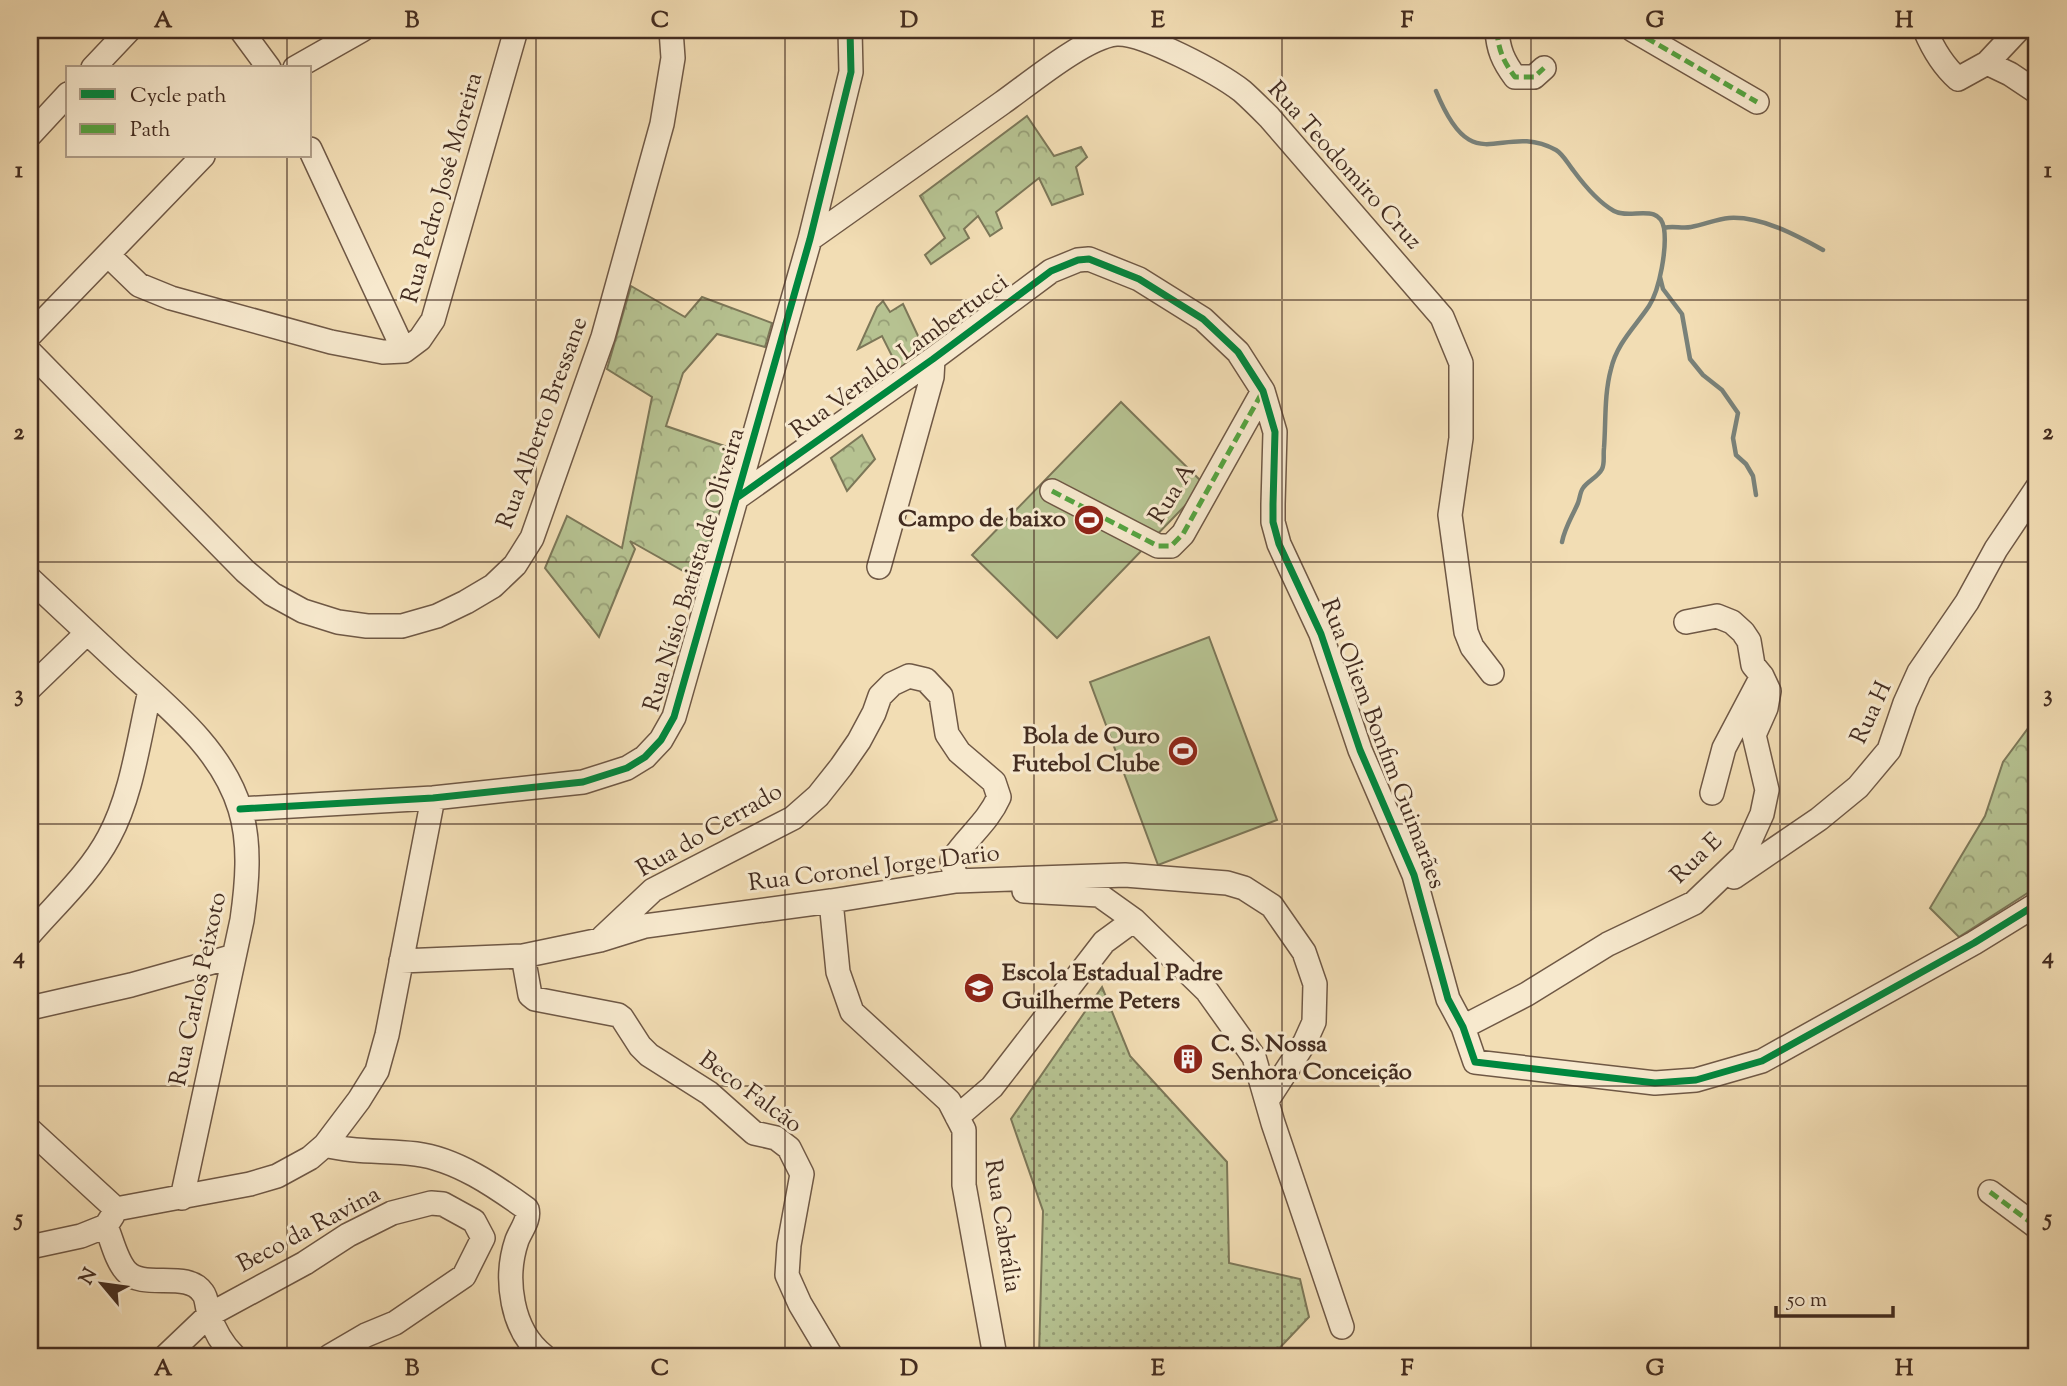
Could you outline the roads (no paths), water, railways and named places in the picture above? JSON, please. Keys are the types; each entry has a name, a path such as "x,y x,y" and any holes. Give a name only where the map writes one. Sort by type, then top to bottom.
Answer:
{"street":[{"path":"95,66 129,30"},
{"path":"241,30 268,66"},
{"path":"299,66 362,30"},
{"name":"Rua Pedro José Moreira","path":"404,351 420,339 433,320 516,30"},
{"name":"Rua Alberto Bressane","path":"30,352 245,571 272,594 303,611 338,622 367,626 402,626 437,616 466,602 493,586 515,565 532,538 564,452 603,337 662,124 673,58 671,30"},
{"name":"Rua Nísio Batista de Oliveira","path":"240,810 433,798 583,782 627,768 645,757 661,740 674,718 810,239 851,72 850,30"},
{"path":"1497,30 1498,48 1505,64 1515,76 1534,77 1544,68"},
{"path":"1633,30 1757,102"},
{"path":"1925,30 1947,69 1958,79 1987,63 2018,30"},
{"name":"Rua Teodomiro Cruz","path":"810,239 1034,80 1101,38 1118,34 1141,40 1187,58 1232,85 1269,117 1442,317 1461,363 1461,438 1450,515 1466,632 1472,647 1492,673"},
{"path":"1987,63 2037,92"},
{"path":"30,135 66,96"},
{"path":"108,255 139,285 172,298 331,342 383,352 404,351 312,153"},
{"path":"30,335 201,158"},
{"name":"Rua Veraldo Lambertucci","path":"738,497 933,359 1051,271 1078,260 1089,260"},
{"name":"Rua Oliem Bonfim Guimarães","path":"1089,260 1139,279 1203,319 1238,352 1263,391 1275,432 1272,504 1273,522 1279,544 1321,634 1360,750 1415,875 1448,999 1463,1027 1475,1062 1655,1083 1696,1080 1762,1061 1974,943 2037,904"},
{"path":"879,567 932,377 933,359"},
{"name":"Rua A","path":"1052,491 1158,546 1171,546 1183,534 1263,391"},
{"name":"Rua H","path":"1694,903 1819,819 1858,787 1889,750 1905,703 1919,673 1967,602 1996,549 2037,488"},
{"name":"Rua Carlos Peixoto","path":"30,579 205,745 226,777 240,810 247,883 182,1198"},
{"name":"Rua E","path":"1463,1027 1527,994 1608,944 1694,903 1742,856 1762,814 1767,790 1755,735 1766,708 1769,691 1753,665 1749,641 1732,622 1717,616 1686,622"},
{"path":"30,688 87,633"},
{"name":"Rua do Cerrado","path":"600,940 653,890 793,818 818,796 841,767 864,732 880,696 892,684 909,676 926,680 941,696 947,734 959,752 994,782 999,797 984,824 962,844 952,860 956,881"},
{"path":"1713,793 1724,748 1762,676"},
{"path":"30,934 94,861 120,815 150,691"},
{"path":"30,1247 81,1236 111,1217 277,1176 310,1158 325,1145 377,1071 387,1035 433,798"},
{"name":"Rua Coronel Jorge Dario","path":"401,961 523,956 600,940 645,926 956,881 1125,875 1227,883 1257,895 1272,906 1292,931 1304,952 1315,984 1314,1022 1305,1042 1268,1099"},
{"path":"1013,891 1099,895 1134,920 1207,991 1254,1057 1273,1123 1342,1326"},
{"name":"Rua Cabrália","path":"831,901 838,972 852,1012 949,1101 964,1130 964,1185 995,1356"},
{"path":"957,1117 992,1087 1104,942 1134,920"},
{"path":"30,1008 131,985 234,956"},
{"name":"Beco Falcão","path":"523,956 530,995 535,999 613,1013 622,1018 639,1046 649,1055 709,1093 754,1133 776,1138 789,1148 802,1174 789,1245 787,1275 800,1304 831,1356"},
{"path":"30,1130 111,1217 126,1272 134,1277 153,1280 190,1282 203,1293 220,1341 234,1356"},
{"path":"325,1145 339,1149 418,1154 450,1162 527,1209 528,1216 517,1240 512,1303 519,1326 544,1356"},
{"path":"1990,1192 2037,1227"},
{"name":"Beco da Ravina","path":"166,1356 209,1315 305,1263 370,1223 411,1207 431,1203 443,1204 474,1222 483,1238"},
{"path":"330,1356 366,1335 395,1323 464,1276 483,1238 505,1236 517,1240"}],"waterway":[{"path":"1436,91 1450,119 1463,135 1476,143 1519,141 1556,150 1592,193 1608,207 1621,213 1656,216 1664,228 1663,257 1653,299 1622,343 1611,369 1606,399 1603,467 1582,490 1562,542"},
{"path":"1664,228 1696,226 1741,218 1766,223 1823,250"},
{"path":"1660,277 1663,289 1682,314 1690,359 1703,375 1722,390 1738,413 1733,438 1736,455 1746,464 1753,476 1756,495"}],"place":[{"name":"Campo de baixo","path":"1089,520"},
{"name":"Bola de Ouro Futebol Clube","path":"1183,751"},
{"name":"Escola Estadual Padre Guilherme Peters","path":"979,988"},
{"name":"C. S. Nossa Senhora Conceição","path":"1188,1059"}]}
